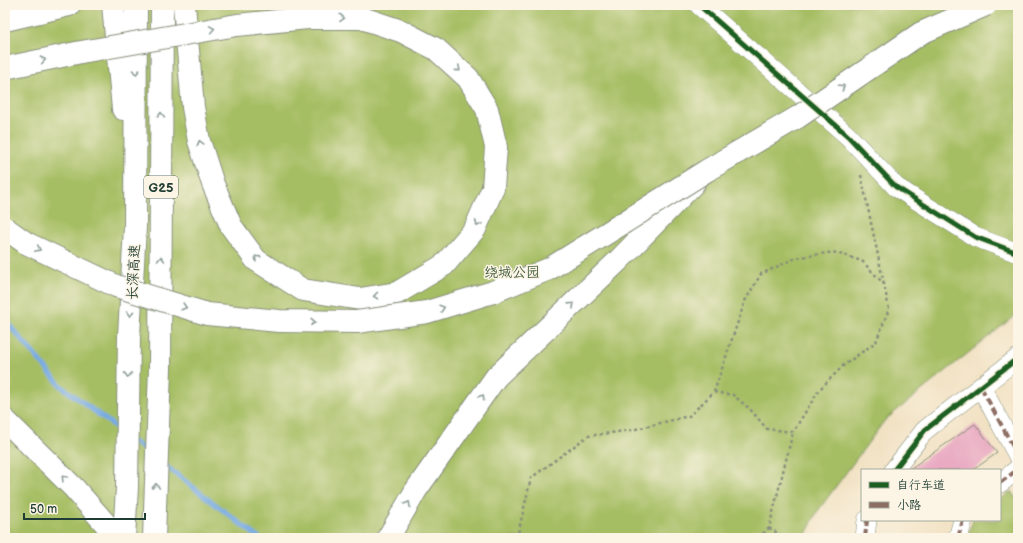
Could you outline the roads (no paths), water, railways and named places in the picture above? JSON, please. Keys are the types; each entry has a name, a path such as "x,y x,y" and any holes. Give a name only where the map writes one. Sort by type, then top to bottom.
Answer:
{"highway":[{"path":"5,20 69,5"},
{"path":"113,5 135,227"},
{"name":"长深高速","path":"124,538 127,487 129,336 135,227 136,5"},
{"name":"长深高速","path":"155,531 160,368 162,5"},
{"path":"5,68 81,52 237,25 308,18 362,18 401,31 436,49 468,78 487,109 496,147 493,188 475,229 444,265 397,293 360,298 303,290 256,260 230,226 213,184 199,141 193,106 184,5"},
{"path":"5,228 26,243 116,286 207,314 279,321 357,322 427,312 493,292 548,269 706,171 798,117 921,32 986,5"},
{"path":"388,538 416,490 496,377 619,260 706,171"},
{"path":"5,420 74,488 118,538"}],"street":[{"path":"698,5 848,136 896,187 975,237 1018,253"},
{"path":"895,469 925,430 1018,358"},
{"path":"981,387 1018,456"},
{"path":"1001,482 1018,469"},
{"path":"865,538 867,521"},
{"path":"958,538 963,521"}],"waterway":[{"path":"5,320 61,386 122,432"},
{"path":"134,442 150,454"},
{"path":"163,464 259,538"}],"park label":[{"name":"绕城公园","path":"512,272"}]}
